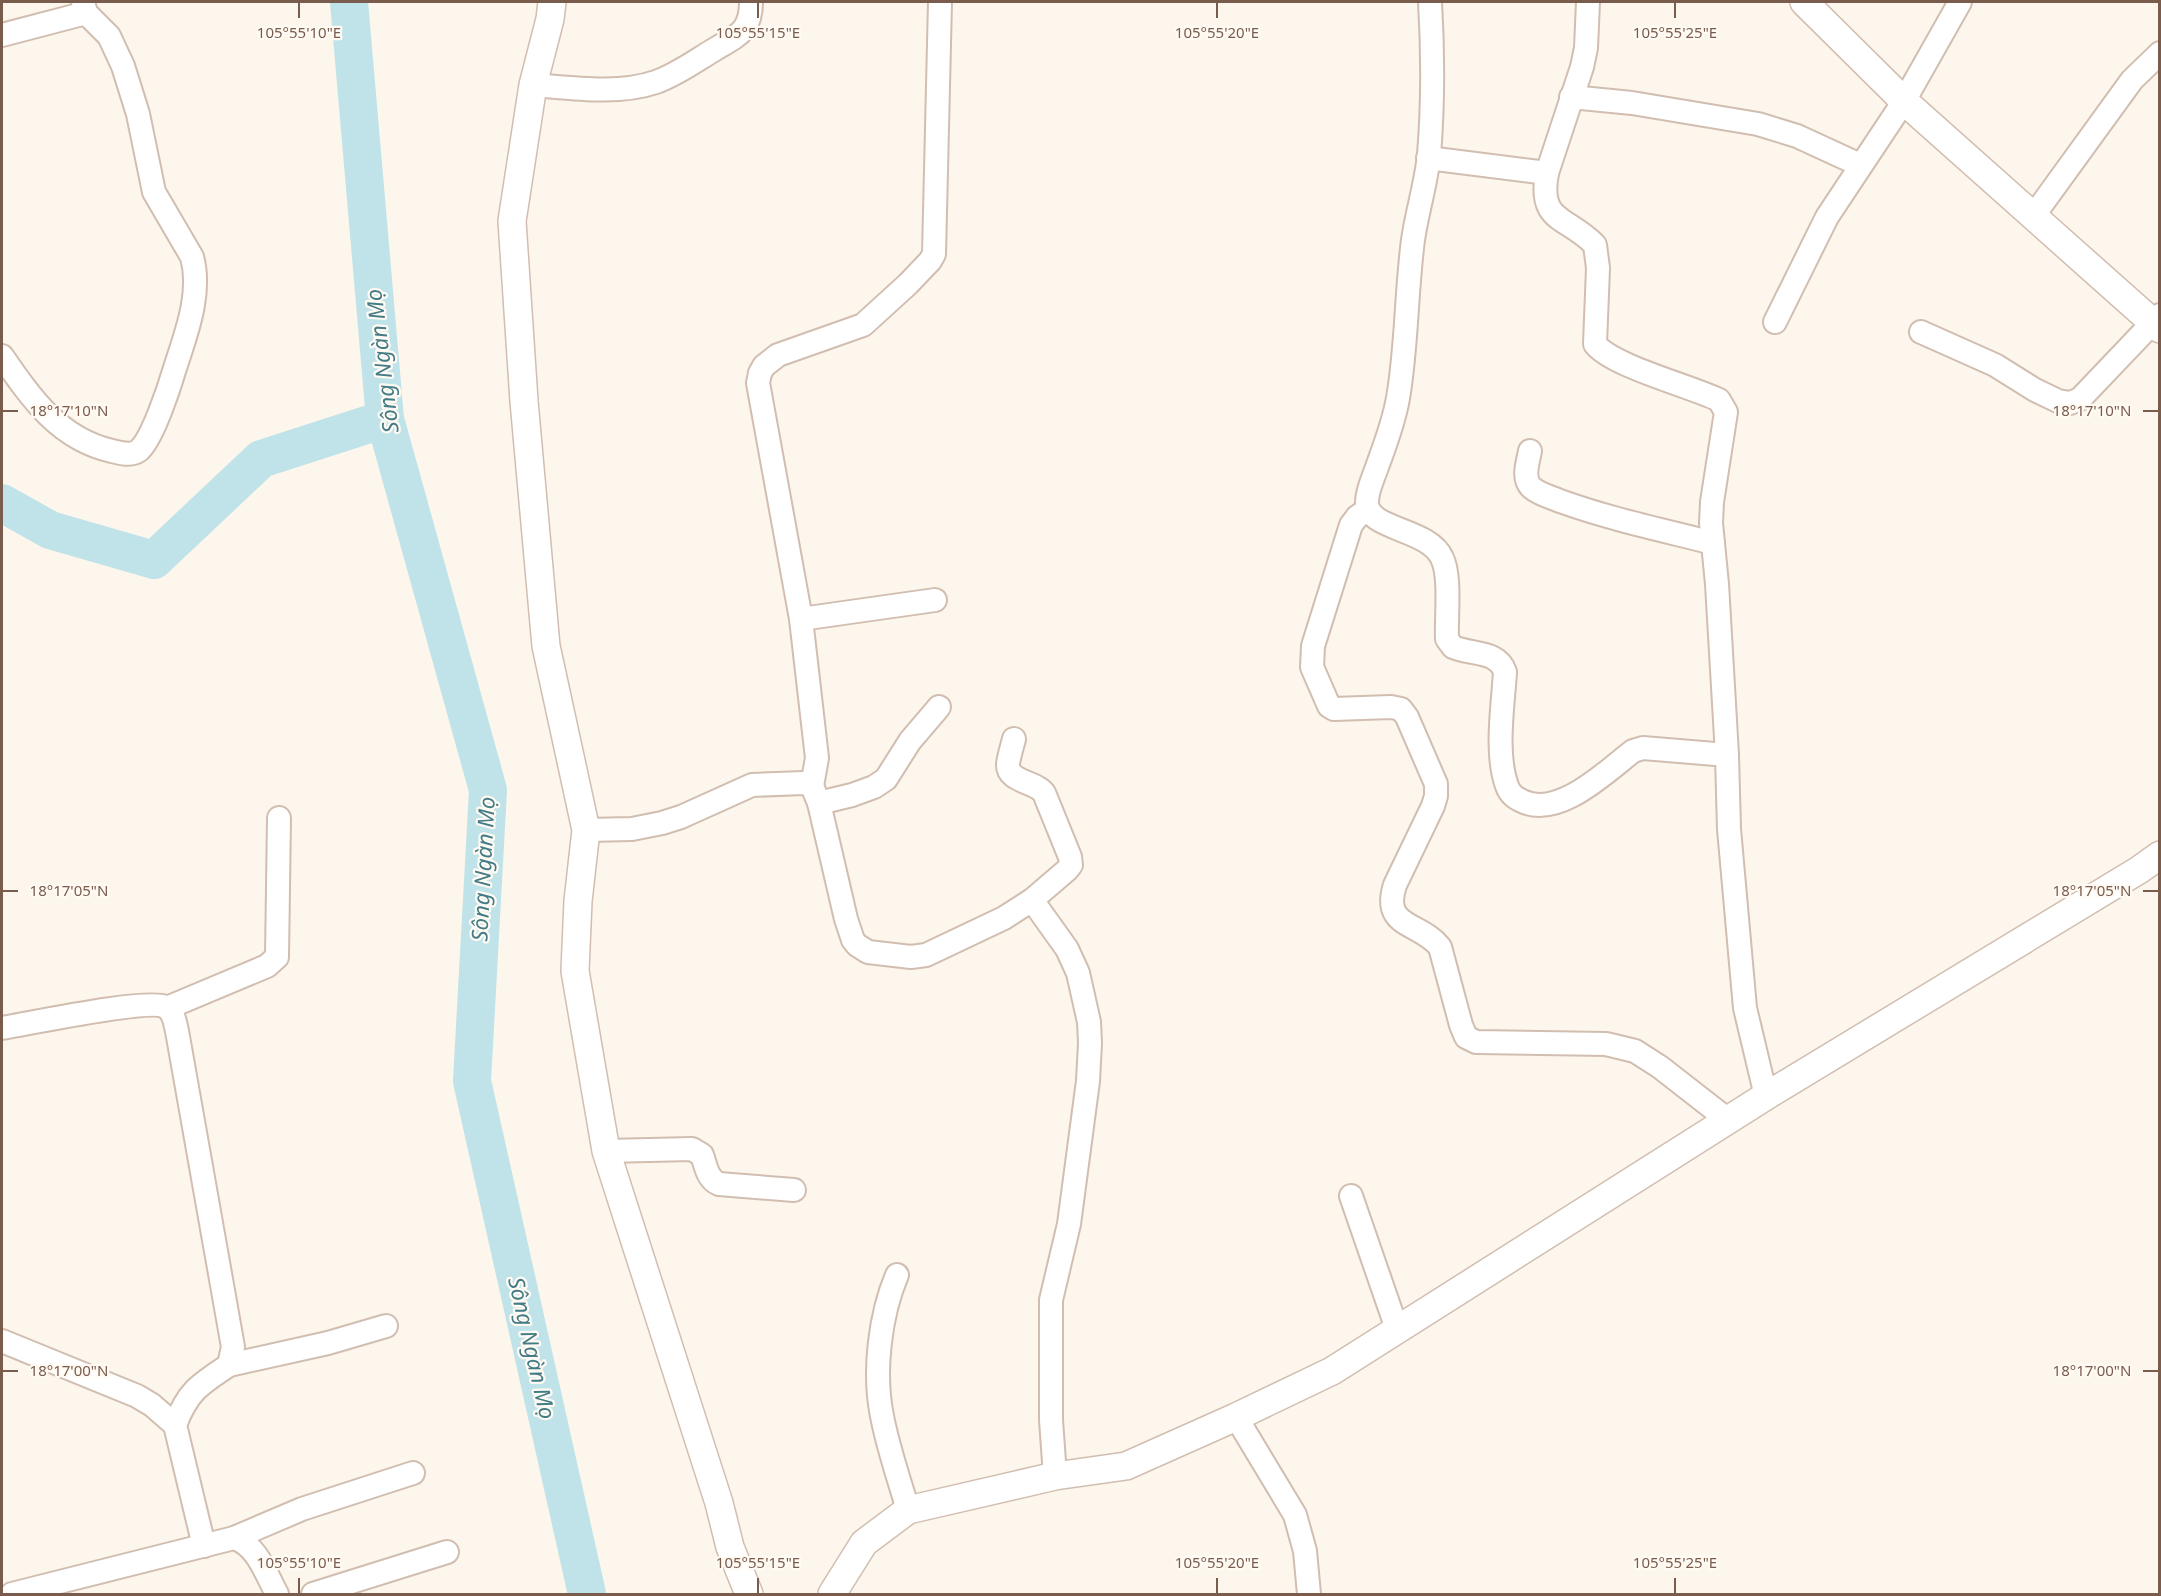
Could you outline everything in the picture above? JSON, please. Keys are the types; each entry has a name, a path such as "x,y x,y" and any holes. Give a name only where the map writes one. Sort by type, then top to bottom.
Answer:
{"street":[{"path":"552,2 550,19 533,85 512,221 524,401 546,646 586,830 574,971 606,1151 719,1503 730,1546 749,1594"},
{"path":"533,85 624,88 654,82 684,69 742,32 751,15 751,2"},
{"path":"940,2 934,254 908,284 863,325 778,355 770,360 760,373 758,391 801,620 817,758 816,794 846,919 857,945 868,952 911,957 926,955 1004,918 1032,900 1071,865 1070,857 1044,793 1040,787 1012,776 1009,772 1008,765 1014,740"},
{"path":"1430,2 1432,92 1428,158 1413,241 1398,397 1390,431 1369,489 1367,510 1379,521 1426,540 1435,546 1443,558 1447,573 1447,639 1452,648 1496,657 1502,664 1505,672 1501,732 1503,769 1512,796 1528,804 1542,806 1560,801 1572,796 1632,751 1643,748 1727,755"},
{"path":"1588,2 1586,48 1582,67 1547,173 1544,189 1549,209 1589,240 1597,253 1595,344 1599,350 1619,361 1719,400 1726,418 1712,502 1711,523 1727,755 1729,829 1741,968 1753,1049 1766,1096"},
{"path":"1804,2 1904,101 2157,322 2080,399 2070,403 2052,399 1986,361 1921,333"},
{"path":"1775,322 1827,217 1904,101 1960,2"},
{"path":"2,35 84,7 109,36 123,66 138,114 154,192 192,257 195,267 195,285 188,327 163,405 142,447 136,453 119,453 103,449 72,436 49,418 27,392 2,356"},
{"path":"2034,215 2132,80 2160,53"},
{"path":"1571,97 1632,103 1758,124 1797,136 1860,165"},
{"path":"1428,158 1547,173"},
{"path":"1530,452 1527,482 1531,488 1543,494 1596,514 1713,543"},
{"path":"1367,510 1357,517 1352,525 1313,646 1312,667 1329,706 1334,709 1391,707 1401,709 1407,717 1436,784 1433,806 1395,885 1392,894 1392,910 1399,920 1432,938 1440,947 1466,1037 1476,1042 1606,1044 1625,1047 1660,1067 1728,1120"},
{"path":"801,620 934,600"},
{"path":"586,830 632,829 662,823 681,817 752,785 798,782 816,794 852,795 874,787 886,778 910,741 939,707"},
{"path":"167,1008 267,966 277,957 279,818"},
{"path":"832,1594 864,1543 908,1510 1055,1476 1126,1466 1332,1371 1766,1096 2160,855"},
{"path":"1032,900 1067,949 1078,973 1089,1022 1090,1043 1089,1081 1069,1224 1050,1300 1051,1420 1055,1476"},
{"path":"2,1028 136,1005 159,1005 167,1008 174,1019 177,1031 194,1122 233,1347 229,1365"},
{"path":"606,1151 692,1149 702,1155 709,1176 714,1182 794,1190"},
{"path":"1351,1196 1397,1329"},
{"path":"897,1275 884,1311 879,1386 881,1414 908,1510"},
{"path":"174,1425 182,1405 191,1393 229,1365 386,1326"},
{"path":"2,1341 137,1396 152,1405 174,1425 204,1546"},
{"path":"1236,1417 1295,1515 1305,1551 1309,1594"},
{"path":"12,1594 234,1538 302,1509 413,1473"},
{"path":"234,1538 245,1541 252,1548 277,1594"},
{"path":"313,1594 447,1552"}],"waterway":[{"name":"Sông Ngàn Mọ","path":"349,2 385,419 488,790 472,1081 587,1594"},
{"path":"2,503 50,530 154,560 261,459 385,419"}]}
